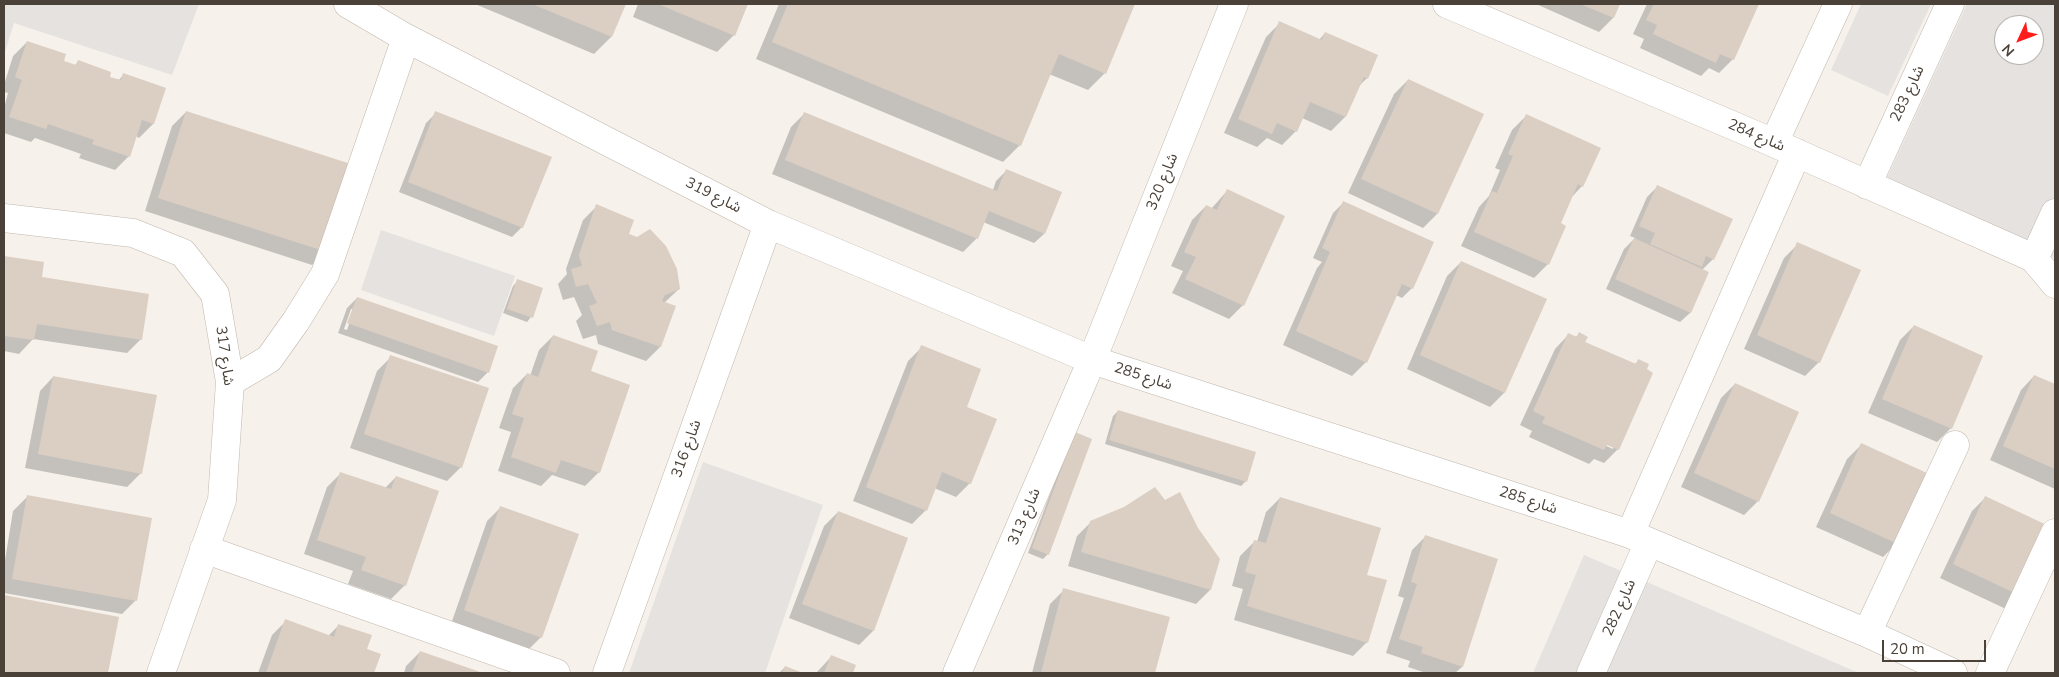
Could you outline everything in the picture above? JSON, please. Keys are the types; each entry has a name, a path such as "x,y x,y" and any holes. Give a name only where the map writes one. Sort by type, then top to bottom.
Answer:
{"street":[{"name":"شارع 319","path":"348,4 406,38 768,224 1092,360"},
{"name":"شارع 320","path":"1092,360 1234,4"},
{"name":"شارع 284","path":"1446,4 1786,148 2034,259 2055,284"},
{"path":"1786,148 1838,4"},
{"name":"شارع 283","path":"1866,185 1950,4"},
{"path":"230,382 270,359 325,274 406,38"},
{"name":"شارع 282","path":"1591,673 1639,538 1786,148"},
{"path":"2034,259 2055,213"},
{"name":"شارع 317","path":"4,218 134,233 183,253 215,294 230,382 222,500 161,673"},
{"name":"شارع 316","path":"607,673 768,224"},
{"name":"شارع 285","path":"1092,360 1639,538 1867,633 1953,673"},
{"name":"شارع 313","path":"958,673 1092,360"},
{"path":"1867,633 1955,445"},
{"path":"1990,673 2055,533"},
{"path":"204,549 556,673"}],"shaded area":[{"path":"4,4 199,4 172,75 14,23 4,55"},
{"path":"1861,4 1931,4 1888,96 1831,70"},
{"path":"1967,4 2055,4 2055,258 1886,180"},
{"path":"381,230 515,276 494,336 361,290"},
{"path":"703,462 823,505 765,673 629,673"},
{"path":"1584,555 1859,673 1533,673"}],"building":[{"path":"532,4 626,4 612,37"},
{"path":"658,4 748,4 735,36"},
{"path":"788,4 1135,4 1106,74 1059,54 1021,146 772,42"},
{"path":"1580,4 1620,4 1614,18"},
{"path":"1654,4 1759,4 1734,60 1720,54 1716,63 1653,34 1657,25 1646,20"},
{"path":"1279,21 1322,40 1325,32 1378,55 1368,79 1364,77 1346,117 1310,102 1297,132 1277,123 1272,134 1238,119"},
{"path":"27,41 66,54 64,61 76,65 78,60 111,72 110,77 121,80 123,73 166,88 154,124 142,120 130,157 92,144 94,140 48,124 46,129 9,117 22,80 15,77"},
{"path":"1408,79 1484,114 1438,214 1361,179"},
{"path":"186,111 354,165 327,252 158,198"},
{"path":"435,111 552,157 523,228 408,182"},
{"path":"804,112 997,191 1006,169 1062,192 1045,234 989,211 978,239 785,160"},
{"path":"1526,114 1601,148 1583,187 1578,184 1561,223 1566,226 1549,265 1474,232 1492,191 1497,193 1513,156 1508,154"},
{"path":"1657,185 1733,219 1714,260 1706,256 1702,267 1650,244 1655,233 1639,226"},
{"path":"1227,189 1285,216 1244,306 1185,279 1196,257 1184,252 1206,205 1217,210"},
{"path":"1343,201 1434,242 1413,289 1402,284 1367,363 1296,331 1330,252 1322,248"},
{"path":"596,204 634,220 629,234 637,237 650,229 666,246 677,269 680,289 665,295 662,301 676,306 661,347 612,330 610,322 597,326 589,306 597,303 588,284 576,287 571,269 582,266 579,255"},
{"path":"1634,238 1709,272 1691,313 1615,279"},
{"path":"1797,242 1861,270 1820,363 1757,335"},
{"path":"4,256 44,262 42,277 149,294 142,340 37,324 34,340 4,336"},
{"path":"1461,261 1547,299 1505,393 1420,355"},
{"path":"517,279 543,288 533,318 507,309"},
{"path":"357,297 498,346 489,373 347,323"},
{"path":"1914,325 1983,356 1952,429 1882,399"},
{"path":"1579,332 1588,337 1585,342 1636,364 1638,359 1649,364 1647,369 1653,373 1619,450 1607,445 1604,450 1542,423 1545,417 1533,411 1568,333 1577,337"},
{"path":"553,335 598,351 591,371 630,385 600,473 561,460 556,473 511,457 524,418 512,414 527,373 538,377"},
{"path":"921,345 981,369 967,407 997,419 971,484 942,472 927,511 866,487"},
{"path":"390,355 489,388 462,468 364,434"},
{"path":"2034,375 2055,384 2055,469 2003,446"},
{"path":"53,376 157,395 142,474 38,454"},
{"path":"1735,383 1799,412 1759,502 1694,473"},
{"path":"1118,410 1256,452 1247,482 1109,440"},
{"path":"1075,432 1092,439 1049,555 1032,548"},
{"path":"1861,443 1929,474 1898,544 1830,513"},
{"path":"340,472 391,489 396,476 439,491 406,586 361,570 366,557 317,540"},
{"path":"1155,487 1165,500 1180,492 1198,528 1220,559 1211,590 1081,552 1090,521 1124,507"},
{"path":"27,495 152,518 137,601 12,579"},
{"path":"1985,496 2053,528 2021,596 1953,564"},
{"path":"1280,497 1381,528 1367,575 1387,580 1368,643 1247,606 1256,575 1245,572 1254,540 1266,543"},
{"path":"500,506 579,534 542,638 464,610"},
{"path":"838,511 908,538 874,631 802,604"},
{"path":"1425,535 1498,559 1463,667 1421,653 1423,647 1399,639 1417,584 1411,582"},
{"path":"1063,588 1170,617 1155,673 1041,673"},
{"path":"4,595 119,617 108,673 4,673"},
{"path":"285,619 334,637 338,624 372,635 367,649 381,654 374,673 266,673"},
{"path":"420,651 483,673 412,673"},
{"path":"831,655 856,665 853,673 824,673"},
{"path":"785,666 803,673 782,673"}]}
